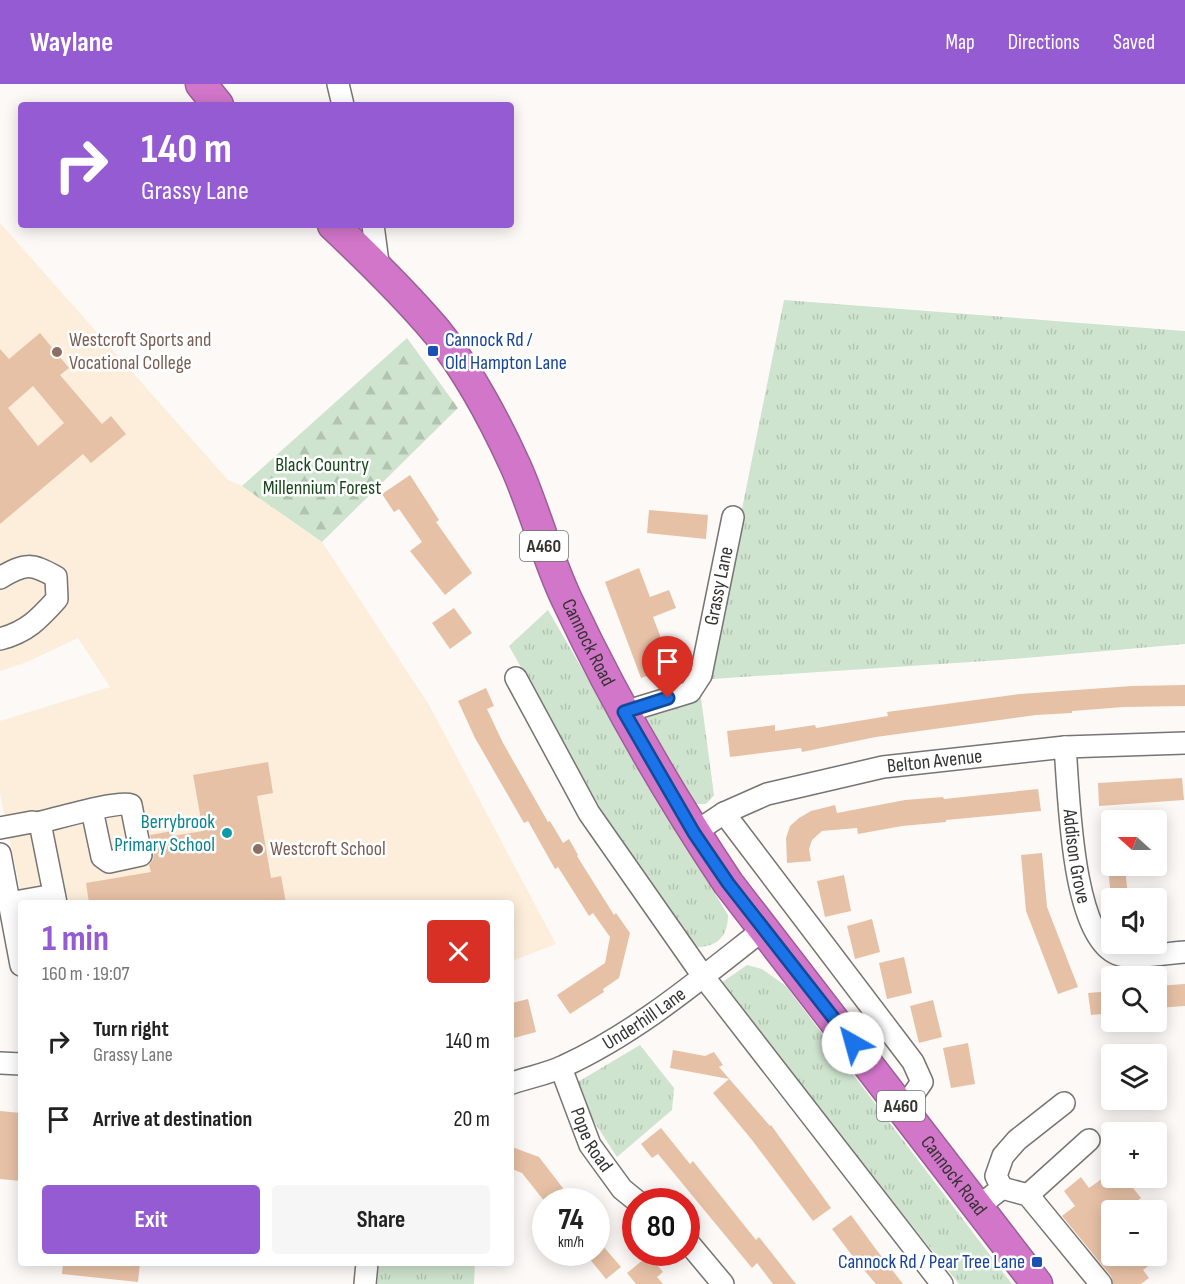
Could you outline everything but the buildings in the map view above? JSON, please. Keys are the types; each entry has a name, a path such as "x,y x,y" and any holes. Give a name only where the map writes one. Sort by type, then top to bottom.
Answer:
{"highway":[{"path":"201,84 216,102"},
{"name":"Cannock Road","path":"336,228 380,270 437,333 466,375 497,427 516,467 544,547 566,598 624,712 694,833 728,883 1037,1284"}],"street":[{"path":"338,84 342,102"},
{"path":"373,228 380,270"},
{"name":"Grassy Lane","path":"624,712 690,692 701,675 733,517"},
{"path":"0,578 17,568 37,566 56,577 57,599 36,622 13,635 0,639"},
{"path":"516,678 589,813 703,976 942,1284"},
{"name":"Belton Avenue","path":"694,833 724,813 767,794 883,767 1065,747 1185,742"},
{"name":"Addison Grove","path":"1065,747 1077,873 1083,903 1099,941 1119,956 1185,952"},
{"path":"0,828 37,823 92,810"},
{"path":"724,813 913,1062 922,1082 903,1109"},
{"path":"37,823 41,828 55,899"},
{"path":"0,854 18,950"},
{"path":"9,903 18,902"},
{"name":"Underhill Lane","path":"514,1082 561,1068 593,1052 637,1025 764,929"},
{"path":"0,1063 18,1064"},
{"name":"Pope Road","path":"561,1068 590,1145 622,1188"},
{"path":"1064,1103 1017,1140 1003,1156 996,1176 1002,1188 1028,1195 1101,1284"},
{"path":"1028,1195 1089,1140"},
{"path":"978,1207 1002,1188"},
{"path":"700,1257 723,1284"},
{"path":"365,1284 368,1266"}],"shaded area":[{"path":"0,223 228,480 242,486 322,542 429,705 556,944 514,960 514,900 22,900 0,794 0,721 110,687 78,638 27,662 0,671"}],"green space":[{"path":"784,300 1185,331 1185,644 1001,660 712,679 742,509"},
{"name":"Black Country Millennium Forest","path":"407,338 458,408 322,542 242,486"},
{"path":"548,610 728,915 723,936 713,944 692,947 618,840 509,646"},
{"path":"701,698 714,795 706,804 692,804 642,716"},
{"path":"747,965 762,969 786,986 1012,1284 959,1284 726,993 721,983"},
{"path":"640,1045 674,1088 672,1110 617,1157 578,1097 576,1083"},
{"path":"379,1266 475,1266 474,1284 377,1284"}],"place":[{"name":"Cannock Rd / Old Hampton Lane","path":"433,351"},
{"name":"Westcroft Sports and Vocational College","path":"57,352"},
{"name":"Berrybrook Primary School","path":"227,833"},
{"name":"Westcroft School","path":"258,849"},
{"name":"Cannock Rd / Pear Tree Lane","path":"1037,1262"}],"route":[{"path":"668,698 624,712 694,833 728,883 853,1043"}]}
